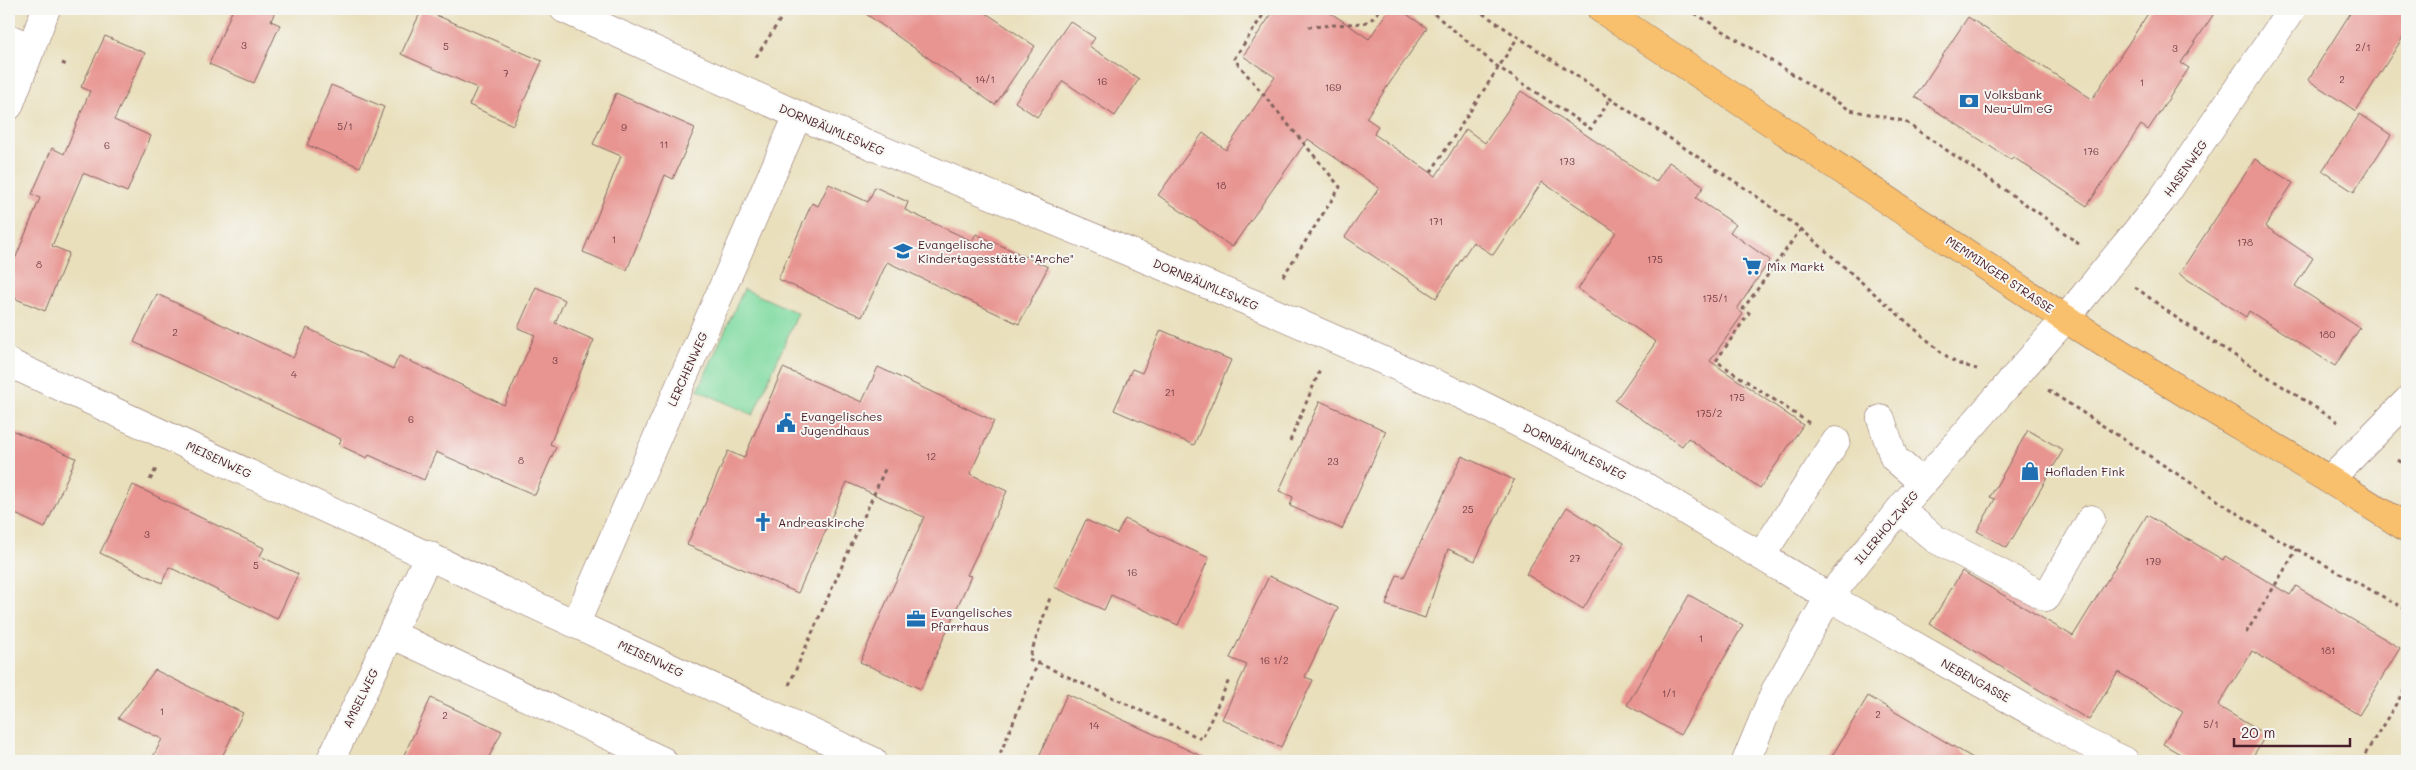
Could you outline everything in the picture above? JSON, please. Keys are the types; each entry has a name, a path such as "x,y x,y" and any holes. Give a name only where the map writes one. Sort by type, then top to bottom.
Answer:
{"main road":[{"name":"MEMMINGER STRASSE","path":"1601,9 2066,318 2407,528"}],"street":[{"path":"9,106 20,43 46,9"},
{"name":"DORNBÄUMLESWEG","path":"564,9 798,115 1264,308 1466,397 1641,484 1828,597"},
{"name":"HASENWEG","path":"2066,318 2161,201 2292,9"},
{"name":"LERCHENWEG","path":"576,623 798,115"},
{"name":"ILLERHOLZWEG","path":"1746,761 1775,691 1828,597 1900,509 2066,318"},
{"name":"MEISENWEG","path":"9,362 776,716 845,756 873,761"},
{"path":"2330,479 2403,413"},
{"path":"1881,419 1894,458 1923,483"},
{"path":"1761,556 1826,434"},
{"path":"1900,509 1935,539 2046,597 2091,519"},
{"path":"429,555 391,634 663,761"},
{"name":"NEBENGASSE","path":"1828,597 2085,742 2125,761"},
{"name":"AMSELWEG","path":"330,761 391,634"}],"path":[{"path":"736,87 787,9"},
{"path":"1264,308 1340,187 1234,59 1267,9"},
{"path":"1308,27 1363,23 1370,21 1381,9"},
{"path":"1428,9 1498,67 1591,129 1611,98"},
{"path":"1476,9 1752,193 1801,229 1956,363 2052,391 2271,536 2407,610"},
{"path":"1688,9 1850,110 1904,121 2040,214 2178,319 2407,466"},
{"path":"1431,172 1518,37"},
{"path":"1801,229 1743,309 1749,313 1716,361 1826,434"},
{"path":"1290,441 1334,338"},
{"path":"776,716 886,467"},
{"path":"2246,633 2297,549"},
{"path":"1051,596 1029,659 1202,739 1229,680"},
{"path":"997,761 1038,663"},
{"path":"2362,761 2407,686"}],"green space":[{"path":"744,289 798,313 753,415 698,390"}],"building":[{"path":"233,9 276,9 271,21 280,25 254,83 209,64"},
{"path":"422,9 542,61 513,125 469,105 477,88 401,54"},
{"path":"859,9 980,9 1035,46 995,105"},
{"path":"1275,9 1325,9 1369,39 1389,9 1399,9 1427,28 1366,118 1378,126 1374,134 1436,176 1466,129 1485,143 1521,91 1656,182 1669,162 1704,186 1696,198 1736,225 1730,232 1770,260 1737,309 1743,314 1710,361 1803,425 1760,488 1688,438 1682,446 1615,401 1656,342 1578,289 1616,232 1542,182 1493,255 1473,242 1436,298 1345,237 1379,188 1308,139 1232,247 1158,195 1203,133 1226,150 1275,77 1243,56"},
{"path":"2151,9 2217,9 2181,63 2189,68 2148,130 2141,125 2087,206 2013,157 2011,160 1915,97 1968,17 2092,99"},
{"path":"2353,9 2407,9 2407,31 2356,111 2308,80"},
{"path":"1070,21 1095,38 1089,46 1139,79 1115,116 1063,81 1037,117 1015,102"},
{"path":"105,36 145,53 114,120 151,136 127,192 83,173 52,246 69,253 45,311 9,296 9,274 40,198 32,194 52,148 64,154 90,91 81,87"},
{"path":"331,85 384,107 360,167 307,145"},
{"path":"616,93 695,128 673,179 665,175 627,270 583,252 621,156 593,144"},
{"path":"2360,114 2391,135 2354,192 2322,171"},
{"path":"2255,159 2293,183 2265,226 2313,258 2295,286 2360,328 2335,366 2249,311 2246,317 2179,274"},
{"name":"Evangelische Kindertagesstätte \"Arche\"","path":"829,184 868,202 875,187 908,202 905,210 972,241 976,234 1048,267 1019,324 887,262 862,317 778,279 812,203 818,206"},
{"path":"536,287 565,300 555,323 594,340 550,444 556,447 535,495 436,452 424,480 369,455 367,458 339,445 341,439 134,342 157,294 293,358 307,328 393,369 399,356 504,405 535,335 518,328"},
{"path":"1161,330 1231,360 1194,445 1114,410 1132,369 1142,373"},
{"path":"878,367 994,421 970,474 1007,491 967,575 971,576 921,689 860,662 924,517 847,482 798,593 687,545 728,451 744,458 783,368 862,402"},
{"path":"1320,401 1386,431 1342,529 1290,506 1293,497 1279,491"},
{"path":"9,429 76,458 45,528 9,511"},
{"path":"2028,430 2063,450 2007,548 1977,531 1995,499 1990,497"},
{"path":"1462,456 1514,480 1475,561 1448,549 1425,618 1386,605 1397,575 1404,577"},
{"path":"133,485 264,548 260,556 298,574 277,619 169,567 162,583 100,553"},
{"path":"1567,507 1624,543 1583,609 1526,574"},
{"path":"2147,515 2223,560 2225,556 2290,595 2296,586 2400,648 2359,715 2252,651 2218,706 2266,735 2250,761 2192,761 2163,744 2183,712 2118,672 2089,720 1930,624 1962,571 2073,636"},
{"path":"1125,519 1209,558 1178,625 1111,595 1104,610 1054,587 1086,520 1117,534"},
{"path":"1269,576 1338,608 1305,677 1313,680 1281,747 1222,719 1247,665 1230,658"},
{"path":"1689,595 1743,625 1680,735 1627,705"},
{"path":"155,670 243,713 220,761 151,761 162,739 118,718"},
{"path":"1067,694 1212,761 1037,761"},
{"path":"1868,696 1978,761 1829,761"},
{"path":"431,698 502,731 487,761 401,761"}],"place":[{"name":"Volksbank Neu-Ulm eG","path":"1969,101"},
{"name":"Evangelische Kindertagesstätte \"Arche\"","path":"903,251"},
{"name":"Mix Markt","path":"1752,266"},
{"name":"Evangelisches Jugendhaus","path":"786,423"},
{"name":"Hofladen Fink","path":"2030,471"},
{"name":"Andreaskirche","path":"763,522"},
{"name":"Evangelisches Pfarrhaus","path":"916,619"}]}
